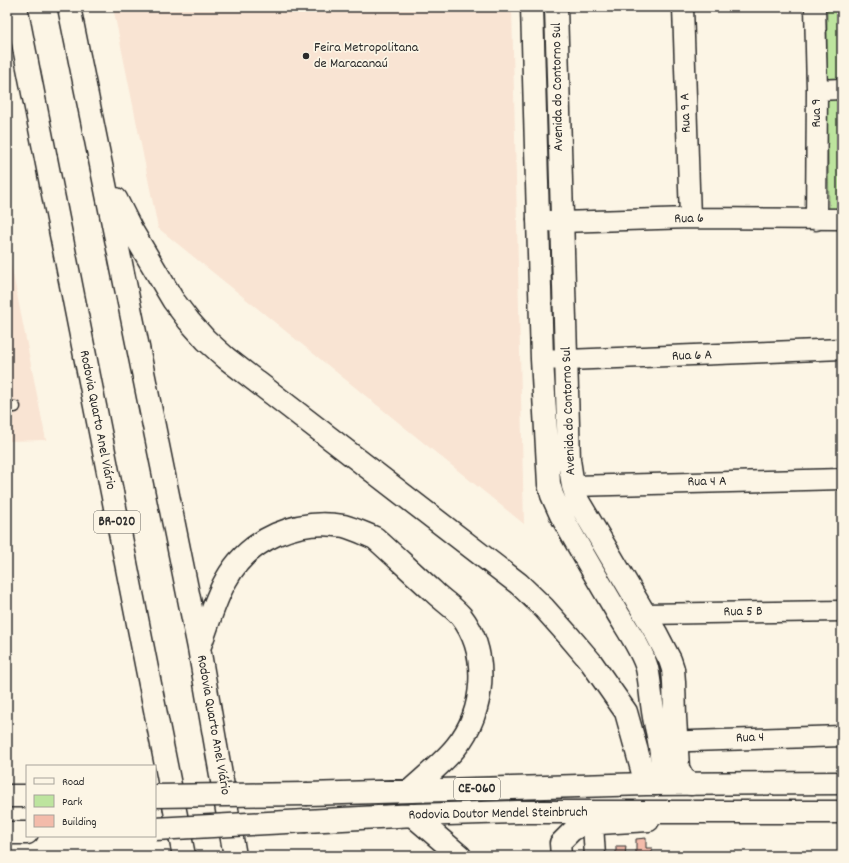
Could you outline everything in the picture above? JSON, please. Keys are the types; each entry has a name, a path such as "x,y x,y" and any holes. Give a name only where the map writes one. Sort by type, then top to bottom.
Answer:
{"main road":[{"name":"Rodovia Quarto Anel Viário","path":"16,7 184,856"},
{"name":"Rodovia Quarto Anel Viário","path":"69,7 199,648 235,856"},
{"name":"Avenida do Contorno Sul","path":"532,7 537,220 547,472 552,495 564,521 643,658 647,668 651,708 668,741 680,773 683,778 691,784"},
{"name":"Avenida do Contorno Sul","path":"556,7 569,460 573,486 578,501 665,648 673,669 668,741 658,779 651,784"},
{"path":"101,168 131,229 173,300 206,340 226,358 519,584 568,634 600,674 626,712 651,784"},
{"path":"199,648 220,592 227,579 245,556 268,538 296,527 313,524 329,524 345,527 360,531 375,538 461,616 474,641 480,668 481,682 478,704 471,724 456,748 410,791"},
{"name":"Rodovia Doutor Mendel Steinbruch","path":"156,796 308,794 651,784 842,783"},
{"path":"7,796 26,796"},
{"name":"Rodovia Doutor Mendel Steinbruch","path":"156,829 412,815 526,812 842,812"},
{"path":"412,815 460,856"}],"street":[{"name":"Rua 9 A","path":"683,7 690,218"},
{"name":"Rua 9","path":"815,7 817,90 816,220"},
{"path":"817,90 842,89"},
{"name":"Rua 6","path":"537,220 561,222 690,218 842,219"},
{"name":"Rua 6 A","path":"542,359 567,360 842,349"},
{"name":"Rua 4 A","path":"573,486 842,479"},
{"name":"Rua 5 B","path":"645,614 842,611"},
{"name":"Rua 4","path":"668,741 842,736"},
{"path":"561,856 560,843 572,831 588,825 659,821 678,822 687,812"},
{"path":"588,825 595,856"}],"shaded area":[{"path":"113,7 512,7 524,524 158,228"},
{"path":"7,244 46,440 7,441"}],"green space":[{"path":"827,7 842,7 842,79 827,79"},
{"path":"842,98 842,210 829,210 827,99"}],"building":[{"path":"7,530 9,586 7,586"},
{"path":"646,838 646,848 652,848 652,854 657,854 657,856 636,856 636,839"},
{"path":"616,846 626,846 625,856 616,856"}],"place":[{"name":"Feira Metropolitana de Maracanaú","path":"306,56"}]}
